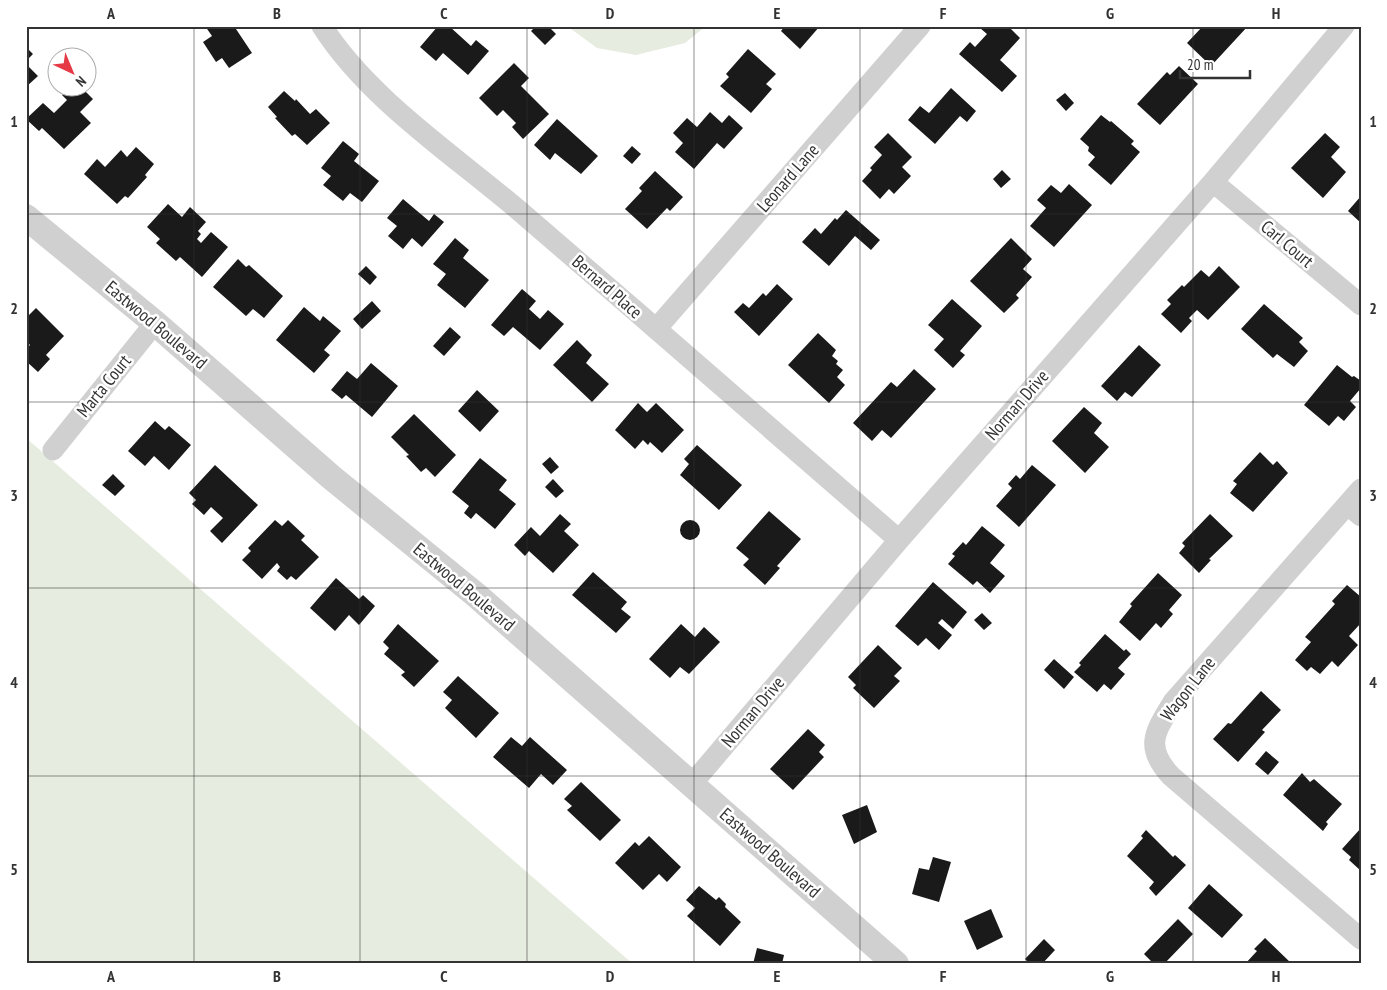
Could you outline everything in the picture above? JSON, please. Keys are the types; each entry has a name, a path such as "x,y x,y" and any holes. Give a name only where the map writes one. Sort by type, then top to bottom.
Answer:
{"street":[{"name":"Bernard Place","path":"322,26 332,42 372,87 521,212 899,540"},
{"name":"Leonard Lane","path":"656,329 920,26"},
{"name":"Norman Drive","path":"691,785 899,540 1213,182 1344,26"},
{"name":"Carl Court","path":"1213,182 1361,305"},
{"name":"Eastwood Boulevard","path":"26,217 156,323 331,477 476,595 896,964"},
{"name":"Marta Court","path":"53,450 156,323"},
{"name":"Wagon Lane","path":"1356,503 1174,702 1156,731 1154,743 1156,755 1170,776 1361,939"}],"shaded area":[{"path":"567,26 706,26 685,43 636,55 597,48"},
{"path":"26,438 633,964 26,964"}],"building":[{"path":"205,26 234,26 252,53 229,68 222,58 216,62 203,42 212,36"},
{"path":"438,26 449,26 471,46 476,40 489,51 468,75 443,53 436,61 420,47"},
{"path":"536,26 548,26 556,34 545,45 531,31"},
{"path":"785,26 820,26 800,49 781,31"},
{"path":"981,26 1008,26 1020,38 1000,60 1017,76 1002,92 959,54 970,42 975,47 987,34 980,28"},
{"path":"1203,26 1248,26 1211,66 1187,43"},
{"path":"26,47 33,54 26,61"},
{"path":"748,49 776,74 766,84 772,89 751,113 720,86 729,77 726,74"},
{"path":"514,63 529,78 521,86 549,114 523,139 512,127 516,123 503,110 497,116 479,98"},
{"path":"26,64 38,76 26,87"},
{"path":"1179,66 1198,84 1160,125 1137,104 1167,72 1170,75"},
{"path":"951,88 976,111 967,122 960,116 935,144 908,120 920,106 929,113"},
{"path":"284,91 295,101 296,99 310,114 316,109 330,123 307,145 295,134 292,136 275,118 277,117 268,107"},
{"path":"1065,93 1074,103 1066,111 1056,100"},
{"path":"65,98 93,99 80,112 91,123 64,149 42,128 39,131 26,119 43,103 54,113 67,100"},
{"path":"710,112 722,123 729,115 743,128 724,149 717,143 694,169 675,152 683,143 673,133 687,118 697,127"},
{"path":"1101,115 1134,141 1131,144 1140,152 1111,185 1088,165 1095,157 1088,151 1089,147 1080,139"},
{"path":"557,119 598,156 581,174 555,153 550,160 534,145"},
{"path":"888,133 912,157 902,167 911,176 894,194 889,189 880,199 862,181 872,170 870,168 882,155 874,147"},
{"path":"1325,133 1340,147 1331,157 1346,172 1323,198 1291,168"},
{"path":"343,141 359,154 354,161 379,181 362,202 350,193 343,201 323,185 331,176 321,168"},
{"path":"632,146 641,154 632,164 623,156"},
{"path":"136,147 154,164 145,175 147,177 128,198 125,196 117,204 84,174 97,159 105,167 121,150 127,157"},
{"path":"1002,170 1011,179 1001,188 993,179"},
{"path":"655,171 683,197 670,211 667,208 647,229 625,209 642,191 639,188"},
{"path":"1069,184 1092,205 1054,247 1030,226 1046,208 1037,200 1051,185 1061,193"},
{"path":"1361,196 1361,223 1348,211"},
{"path":"403,199 429,221 434,214 444,222 422,247 412,238 403,249 388,236 397,226 387,218"},
{"path":"168,204 182,217 190,207 206,222 198,231 201,234 197,239 201,243 211,232 228,247 202,277 180,257 176,261 156,243 160,239 147,227"},
{"path":"846,210 880,240 871,250 855,236 829,266 802,242 815,228 821,234 835,218 837,220"},
{"path":"455,238 469,250 463,258 489,280 465,308 437,285 446,274 433,264"},
{"path":"1011,238 1032,259 1023,269 1032,277 1016,295 1019,298 1004,313 970,281"},
{"path":"238,259 246,267 249,265 283,296 264,318 253,309 246,316 213,287"},
{"path":"366,266 377,277 370,285 358,274"},
{"path":"1219,266 1240,287 1208,320 1197,310 1189,318 1192,321 1181,333 1161,314 1171,304 1167,300 1201,270 1209,277"},
{"path":"777,284 793,299 759,336 734,312 743,303 749,308 763,293 766,296"},
{"path":"522,289 536,301 529,309 540,319 548,310 564,324 540,350 513,327 504,336 491,325"},
{"path":"952,299 982,326 960,351 965,355 953,368 934,350 944,339 928,325"},
{"path":"372,301 381,311 362,329 353,319"},
{"path":"1264,304 1303,338 1299,342 1308,351 1294,367 1277,354 1273,358 1241,329"},
{"path":"304,307 320,321 323,316 341,331 324,350 330,355 314,373 276,340"},
{"path":"36,308 64,336 46,355 50,359 38,372 26,361 26,349 30,345 26,341 26,318"},
{"path":"450,327 461,337 444,356 433,346"},
{"path":"818,333 836,350 832,356 838,361 836,364 843,370 837,377 845,385 829,403 788,365"},
{"path":"577,340 592,355 586,363 609,384 592,402 553,365"},
{"path":"1139,345 1161,365 1132,397 1125,392 1117,401 1101,386"},
{"path":"371,363 398,386 372,417 346,395 342,399 331,390 347,371 357,379"},
{"path":"1337,365 1352,377 1354,376 1361,381 1361,388 1350,401 1356,407 1344,421 1338,416 1329,426 1304,405"},
{"path":"914,369 936,389 891,438 882,430 872,441 853,423 891,382 897,387"},
{"path":"477,390 499,411 480,432 458,411"},
{"path":"638,403 647,412 656,403 684,430 662,453 650,442 648,445 643,440 635,449 615,430"},
{"path":"1084,407 1102,423 1094,433 1109,447 1085,473 1052,441"},
{"path":"414,414 456,455 435,477 426,468 421,472 406,456 409,455 391,437"},
{"path":"155,421 165,430 169,426 191,445 169,470 154,456 145,466 128,451"},
{"path":"697,445 742,485 719,510 680,475 689,464 684,459"},
{"path":"1260,452 1273,465 1277,461 1288,473 1253,512 1230,493 1237,484 1233,481"},
{"path":"550,457 559,467 551,474 542,464"},
{"path":"480,458 507,480 499,490 516,504 495,529 476,513 471,519 464,513 469,506 452,492"},
{"path":"215,465 258,505 222,543 210,531 223,518 211,507 204,515 192,504 196,500 189,493"},
{"path":"1032,465 1056,485 1019,527 996,506 1012,488 1008,484 1016,475 1020,479"},
{"path":"113,474 125,486 115,496 102,485"},
{"path":"553,479 564,491 556,498 545,487"},
{"path":"769,511 801,539 777,566 780,568 765,585 743,565 749,559 736,548"},
{"path":"560,514 571,524 564,531 579,545 553,573 529,551 525,556 514,545 531,527 540,536"},
{"path":"1210,514 1233,536 1209,559 1211,560 1199,573 1179,553 1185,546 1182,543"},
{"path":"275,520 282,526 288,520 305,536 301,540 319,557 296,580 291,576 287,580 277,571 280,567 277,563 262,579 242,560 251,551 248,548"},
{"path":"690,520 697,523 700,530 697,537 690,540 683,537 680,530 683,523"},
{"path":"982,526 1005,545 990,563 1005,576 990,593 977,581 973,585 948,564 955,556 952,554 963,542 966,545"},
{"path":"593,572 627,602 621,609 631,617 616,633 572,595"},
{"path":"1158,573 1182,595 1169,610 1173,614 1161,628 1156,623 1140,641 1119,622 1132,606 1130,604"},
{"path":"336,578 359,599 363,595 375,606 359,625 349,615 335,631 310,608"},
{"path":"933,582 967,612 953,629 942,619 938,623 952,635 939,650 926,638 918,646 895,626"},
{"path":"1347,585 1361,597 1361,623 1349,636 1358,645 1338,667 1332,661 1320,674 1311,667 1307,671 1295,660 1311,642 1305,637 1335,604 1332,601"},
{"path":"982,613 992,623 984,630 974,620"},
{"path":"398,624 439,661 414,687 401,675 405,672 384,654 389,648 383,642"},
{"path":"681,624 695,637 704,627 720,642 689,674 680,667 670,678 649,659"},
{"path":"1105,634 1124,651 1126,649 1131,654 1118,668 1125,674 1111,690 1104,684 1097,692 1074,672 1081,665 1079,663"},
{"path":"878,645 902,668 894,676 900,681 874,708 853,688 856,685 848,677"},
{"path":"1054,659 1074,677 1064,689 1044,670"},
{"path":"458,676 499,713 476,738 445,708 452,700 443,692"},
{"path":"1261,691 1281,710 1262,730 1265,732 1238,762 1213,739 1228,723 1231,724"},
{"path":"808,729 825,745 819,752 824,757 793,790 770,769"},
{"path":"511,737 522,746 530,737 567,770 553,785 541,774 529,788 493,757"},
{"path":"1266,751 1279,762 1268,775 1255,764"},
{"path":"1302,773 1310,782 1314,779 1342,804 1326,822 1328,824 1323,831 1283,795"},
{"path":"581,782 621,820 600,841 567,810 572,806 564,799"},
{"path":"867,805 877,832 854,844 842,815"},
{"path":"1361,828 1361,871 1349,860 1351,857 1342,849"},
{"path":"1146,830 1173,857 1175,855 1186,865 1156,896 1149,888 1154,882 1127,856 1143,838 1141,836"},
{"path":"649,836 681,867 667,882 659,874 643,890 615,863 635,842 639,846"},
{"path":"933,857 951,862 939,902 912,894 919,868 929,870"},
{"path":"1209,884 1243,915 1222,938 1188,908"},
{"path":"699,886 716,900 719,897 726,904 725,907 741,922 720,946 687,916 695,908 686,900"},
{"path":"991,909 1003,937 977,950 964,921"},
{"path":"1178,919 1193,934 1164,964 1154,964 1144,954"},
{"path":"1265,938 1292,964 1245,964 1257,951 1254,949"},
{"path":"1044,939 1055,950 1042,964 1030,964 1025,959"},
{"path":"757,948 784,955 782,964 753,964"}]}
